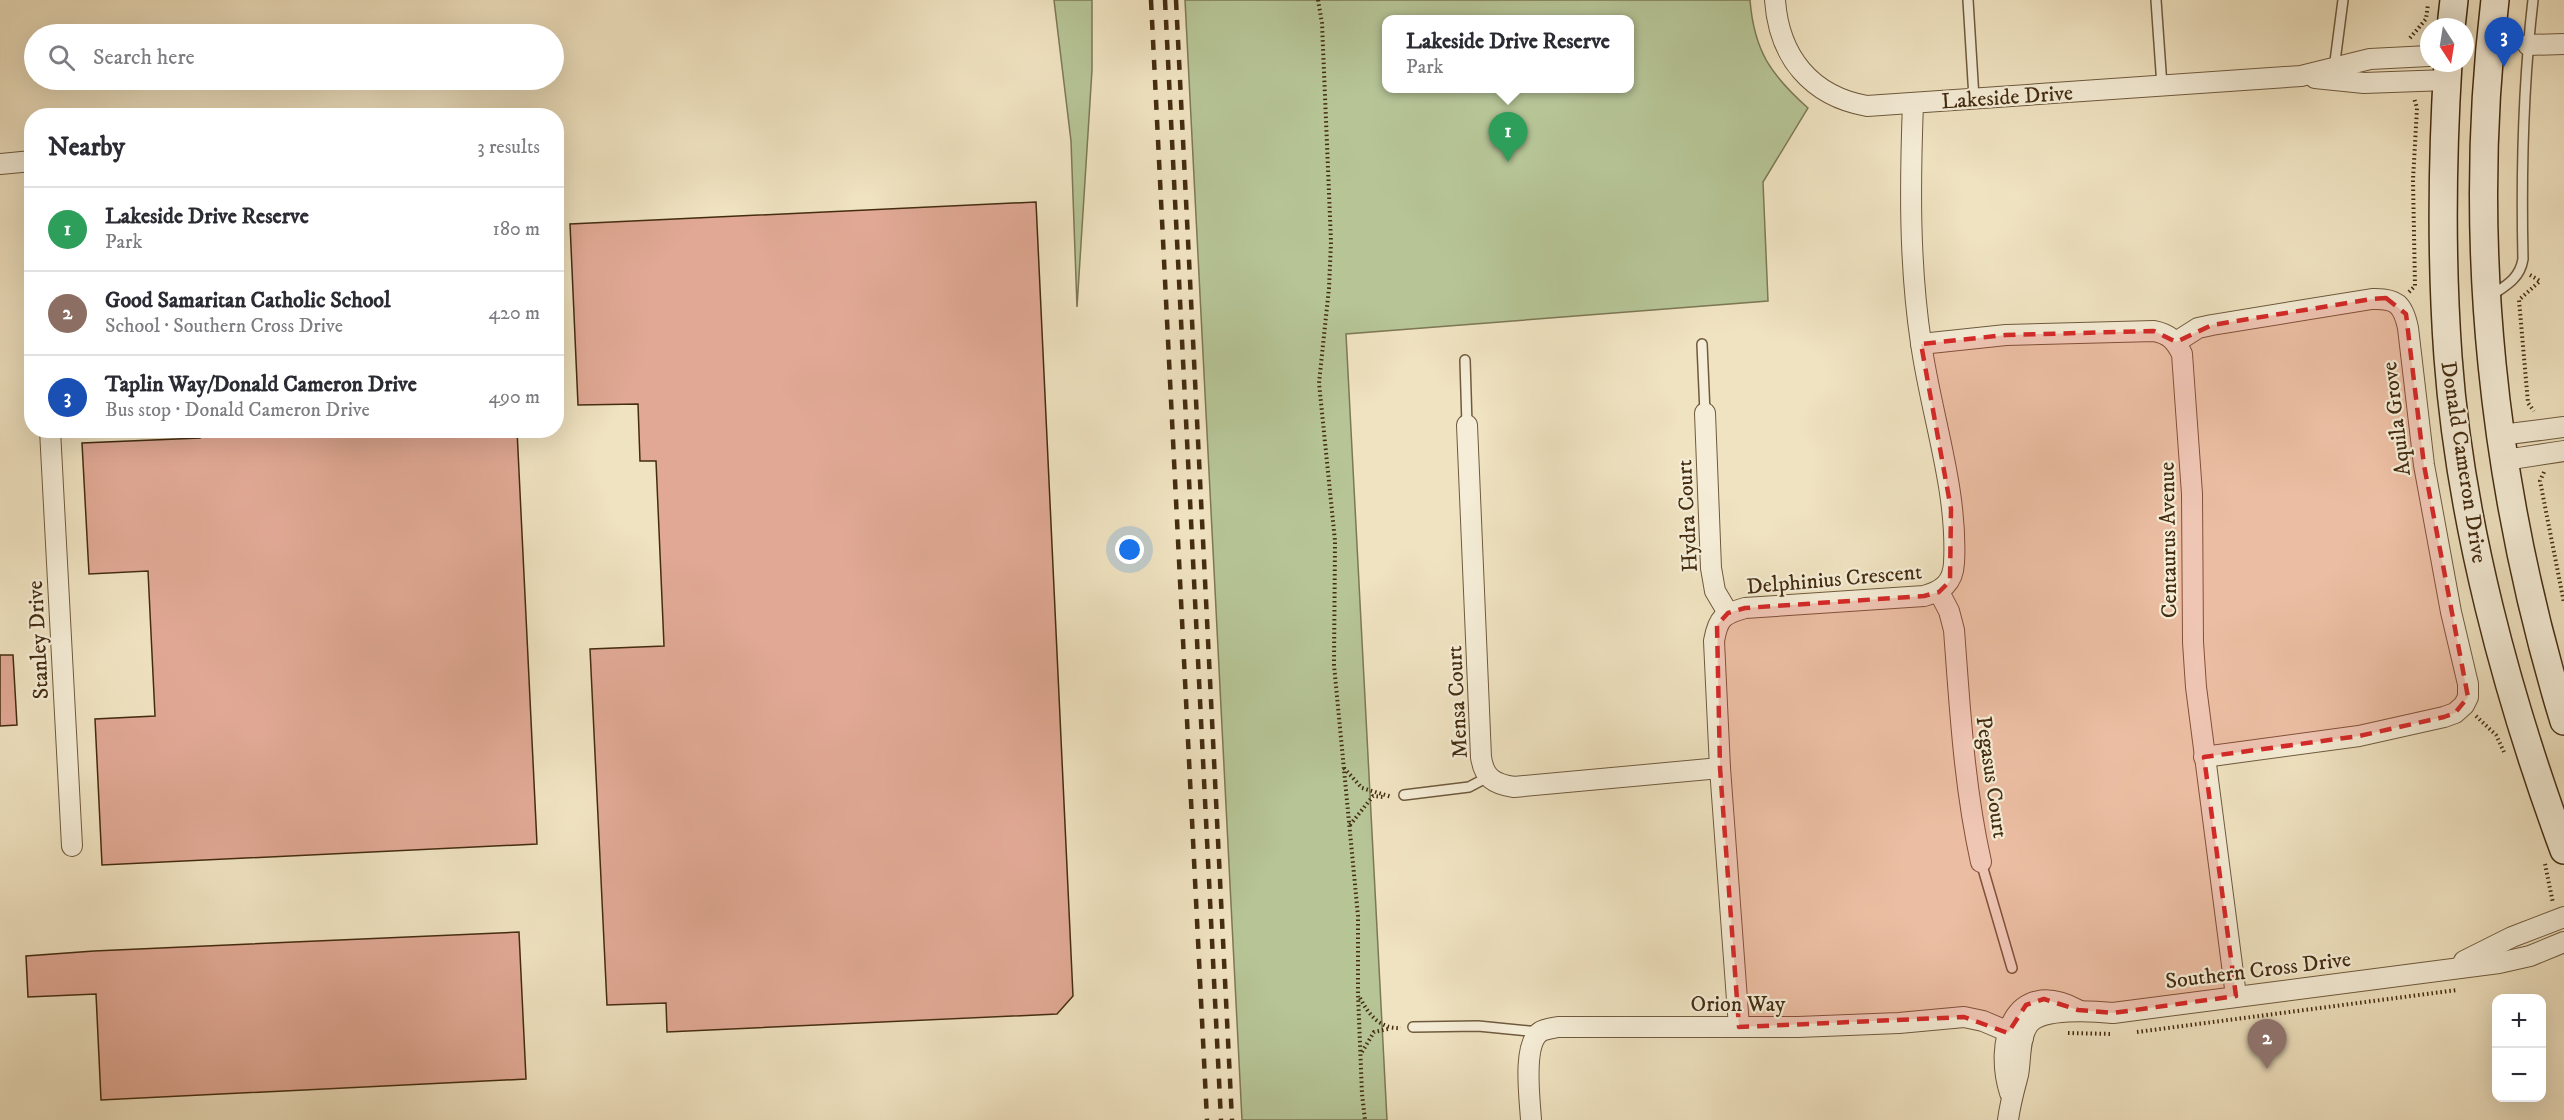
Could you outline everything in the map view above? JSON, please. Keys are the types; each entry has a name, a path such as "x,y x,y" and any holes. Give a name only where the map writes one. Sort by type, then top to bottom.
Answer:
{"street":[{"name":"Lakeside Drive","path":"1775,0 1776,18 1783,41 1794,62 1827,92 1847,102 1868,106 2334,74 2370,59 2420,56"},
{"path":"2452,18 2454,0"},
{"name":"Donald Cameron Drive","path":"2495,0 2481,66 2483,233 2489,340 2503,448 2522,563 2544,654 2564,721"},
{"path":"2528,45 2564,44"},
{"name":"Lakeside Drive","path":"2334,74 2364,83 2440,72"},
{"name":"Donald Cameron Drive","path":"2447,72 2443,147 2443,254 2448,359 2460,455 2481,572 2507,674 2542,790 2564,850"},
{"name":"Delphinius Crescent","path":"1739,1027 1720,768 1714,641 1717,624 1728,613 1745,608 1924,596 1939,592 1950,581 1954,564 1951,509 1921,344 1913,274 1910,199 1913,103"},
{"path":"0,164 24,162"},
{"name":"Aquila Grove","path":"2176,342 2198,328 2212,325 2372,298 2386,298 2399,304 2406,314 2424,465 2451,612 2468,684 2468,697 2464,705"},
{"path":"1921,344 2006,335 2154,331 2166,333 2176,342"},
{"name":"Centaurus Avenue","path":"2176,342 2182,354 2190,446 2193,642 2204,757 2236,996"},
{"name":"Hydra Court","path":"1705,413 1711,568 1715,591 1728,613"},
{"name":"Mensa Court","path":"1467,425 1481,758 1488,777 1499,785 1514,787 1720,768"},
{"path":"2460,455 2503,448 2564,427"},
{"name":"Stanley Drive","path":"50,438 72,846"},
{"path":"2503,448 2564,451"},
{"name":"Pegasus Court","path":"1939,592 1949,611 1954,630 1964,768 1971,818 1981,862"},
{"path":"2204,757 2359,736 2444,717 2456,713 2464,705"},
{"name":"Southern Cross Drive","path":"2445,969 2512,937 2564,917"},
{"name":"Southern Cross Drive","path":"2016,1035 2036,1017 2046,1014 2078,1010 2113,1012 2445,969 2530,956 2564,942"},
{"name":"Orion Way","path":"1539,1032 1558,1027 1739,1027 1899,1023 1964,1017 2016,1035"},
{"path":"1531,1120 1529,1061 1532,1044 1539,1032"},
{"path":"2008,1120 2011,1095 2018,1075 2016,1035"}],"lane":[{"path":"1968,0 1974,98"},
{"path":"2156,0 2162,86"},
{"path":"2334,74 2343,0"},
{"path":"2487,299 2512,281 2521,271 2522,176 2528,45 2533,0"},
{"path":"1702,344 1705,413"},
{"path":"1465,360 1467,425"},
{"path":"1404,795 1468,787 1488,777"},
{"name":"Pegasus Court","path":"1981,862 2012,968"},
{"path":"1413,1027 1486,1026 1539,1032"}],"path":[{"path":"1318,0 1322,23 1331,242 1329,288 1319,383 1335,541 1334,665 1358,916 1360,1054 1365,1120"},
{"path":"2402,40 2409,39 2426,19 2429,0"},
{"path":"2403,95 2414,98 2417,108 2413,180 2415,286"},
{"path":"2521,271 2540,281 2518,300 2528,402 2531,409 2541,414"},
{"path":"2551,467 2545,469 2540,481 2564,603"},
{"path":"2464,705 2496,735"},
{"path":"1343,768 1362,788 1390,797"},
{"path":"1350,825 1373,796 1404,795"},
{"path":"2126,1033 2459,989"},
{"path":"1358,994 1369,1014 1388,1028"},
{"path":"1360,1054 1374,1032 1388,1028 1413,1027"},
{"path":"2058,1032 2115,1034"}],"highlighted area":[{"path":"2386,298 2406,314 2424,465 2468,697 2455,713 2444,717 2359,736 2204,757 2236,996 2113,1013 2078,1010 2044,999 2026,1005 2008,1033 1964,1017 1739,1027 1720,768 1717,625 1728,613 1745,608 1924,596 1939,592 1950,581 1951,509 1921,344 2006,335 2154,331 2176,342 2212,325"}],"green space":[{"path":"1054,0 1092,0 1092,70 1077,307 1071,141"},
{"path":"1185,0 1750,0 1760,48 1774,73 1808,108 1763,182 1768,301 1346,334 1387,1120 1242,1120"}],"building":[{"path":"1036,202 1073,996 1057,1014 667,1032 666,1003 607,1005 590,649 664,646 656,461 640,461 638,404 578,405 570,224"},
{"path":"200,438 517,438 537,844 102,865 95,719 155,716 148,571 89,574 82,443"},
{"path":"0,655 13,655 17,725 0,726"},
{"path":"519,932 526,1079 101,1100 96,994 28,997 26,956"}],"railway":[{"path":"1151,0 1207,1120"},
{"path":"1165,0 1221,1120"},
{"path":"1176,0 1232,1120"}],"place":[{"name":"Taplin Way/Donald Cameron Drive","path":"2504,67"},
{"name":"Lakeside Drive Reserve","path":"1508,162"},
{"name":"Good Samaritan Catholic School","path":"2267,1069"}]}
